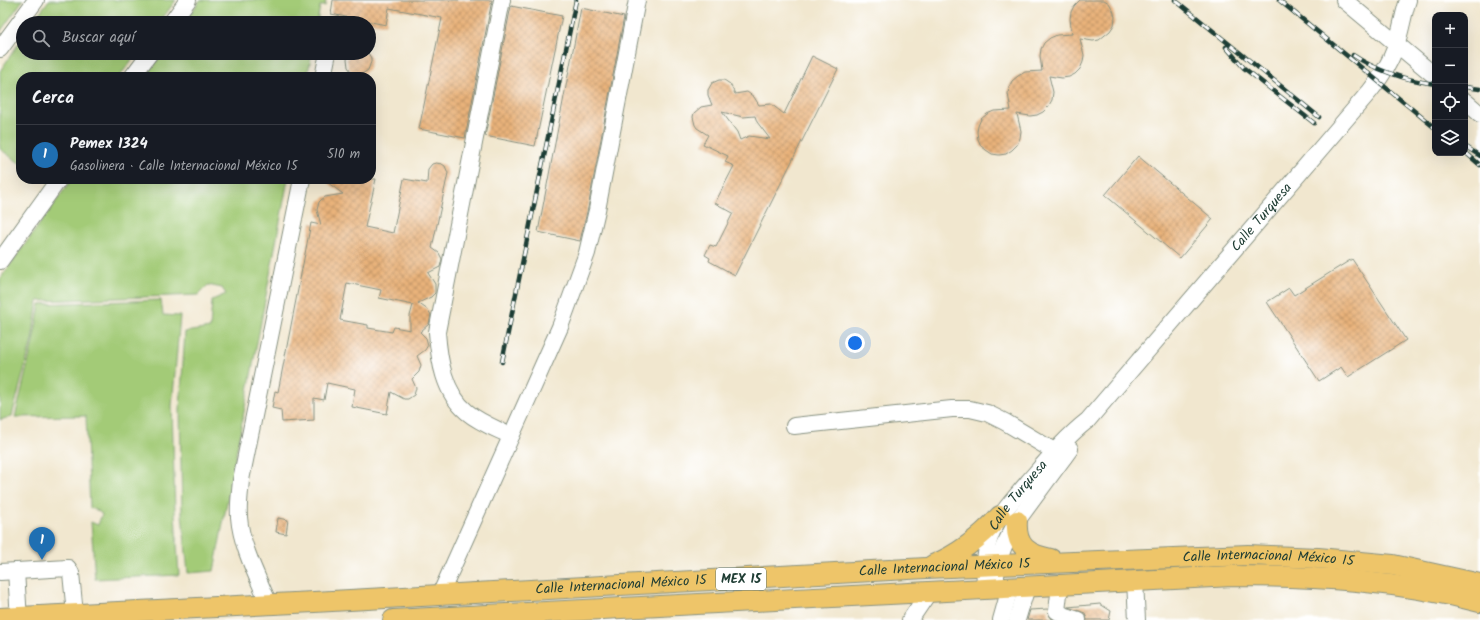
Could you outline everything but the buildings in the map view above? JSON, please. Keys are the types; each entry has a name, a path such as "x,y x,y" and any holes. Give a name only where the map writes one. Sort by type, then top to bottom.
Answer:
{"main road":[{"path":"926,568 947,560 967,548 984,533 1009,519 1016,529 1019,540 1024,548 1033,555 1071,562"},
{"name":"Calle Internacional México 15","path":"13,618 926,568 1199,556 1282,556 1318,558 1393,566 1480,584"},
{"name":"Calle Internacional México 15","path":"394,620 627,614 929,592 1232,576 1298,576 1390,585 1480,602"}],"street":[{"path":"24,16 36,0"},
{"path":"176,16 188,0"},
{"path":"502,0 437,332 438,350 448,386 458,401 466,412 511,436"},
{"path":"440,595 560,327 587,253 597,210 637,0"},
{"path":"1344,0 1432,73"},
{"name":"Calle Turquesa","path":"1004,588 990,565 1004,546 1009,519 1075,431 1088,420 1370,91 1384,71 1397,44 1408,0"},
{"path":"0,49 16,27"},
{"path":"136,72 145,60"},
{"path":"324,72 327,60"},
{"path":"1468,104 1480,114"},
{"path":"0,261 55,184"},
{"path":"269,604 248,554 239,519 238,501 301,184"},
{"path":"794,426 952,409 970,409 987,413 1005,422 1059,454"},
{"path":"0,572 68,568 70,573 75,614"},
{"path":"13,618 16,571"},
{"path":"1135,580 1137,620"},
{"path":"1060,585 1058,611 1060,614 1078,620"},
{"path":"1001,620 1004,588"},
{"path":"1004,588 1017,620"},
{"path":"910,620 929,592"}],"green space":[{"path":"0,0 23,0 0,32"},
{"path":"49,0 176,0 164,16 37,16"},
{"path":"200,0 326,0 325,6 320,6 318,16 189,16"},
{"path":"16,47 16,60 132,60 123,72 16,72 16,160 0,149 0,71"},
{"path":"157,60 311,60 308,72 149,72"},
{"path":"68,184 287,184 214,571 188,573 182,514 180,408 185,332 210,328 212,300 226,294 222,288 208,285 198,295 38,301 32,340 12,416 0,420 0,279"},
{"path":"161,300 163,315 180,316 172,406 175,514 179,575 95,579 91,522 98,525 102,514 93,508 90,509 86,416 15,417 33,342 40,304"}],"railway":[{"path":"502,362 576,0"},
{"path":"1175,0 1319,117"},
{"path":"1279,0 1432,126"},
{"path":"1226,47 1244,68 1314,123"},
{"path":"1353,55 1372,66 1392,74 1432,83"},
{"path":"1468,87 1480,89"},
{"path":"1468,148 1480,156"},
{"path":"1468,155 1480,165"}],"place":[{"name":"Pemex 1324","path":"42,560"}]}
